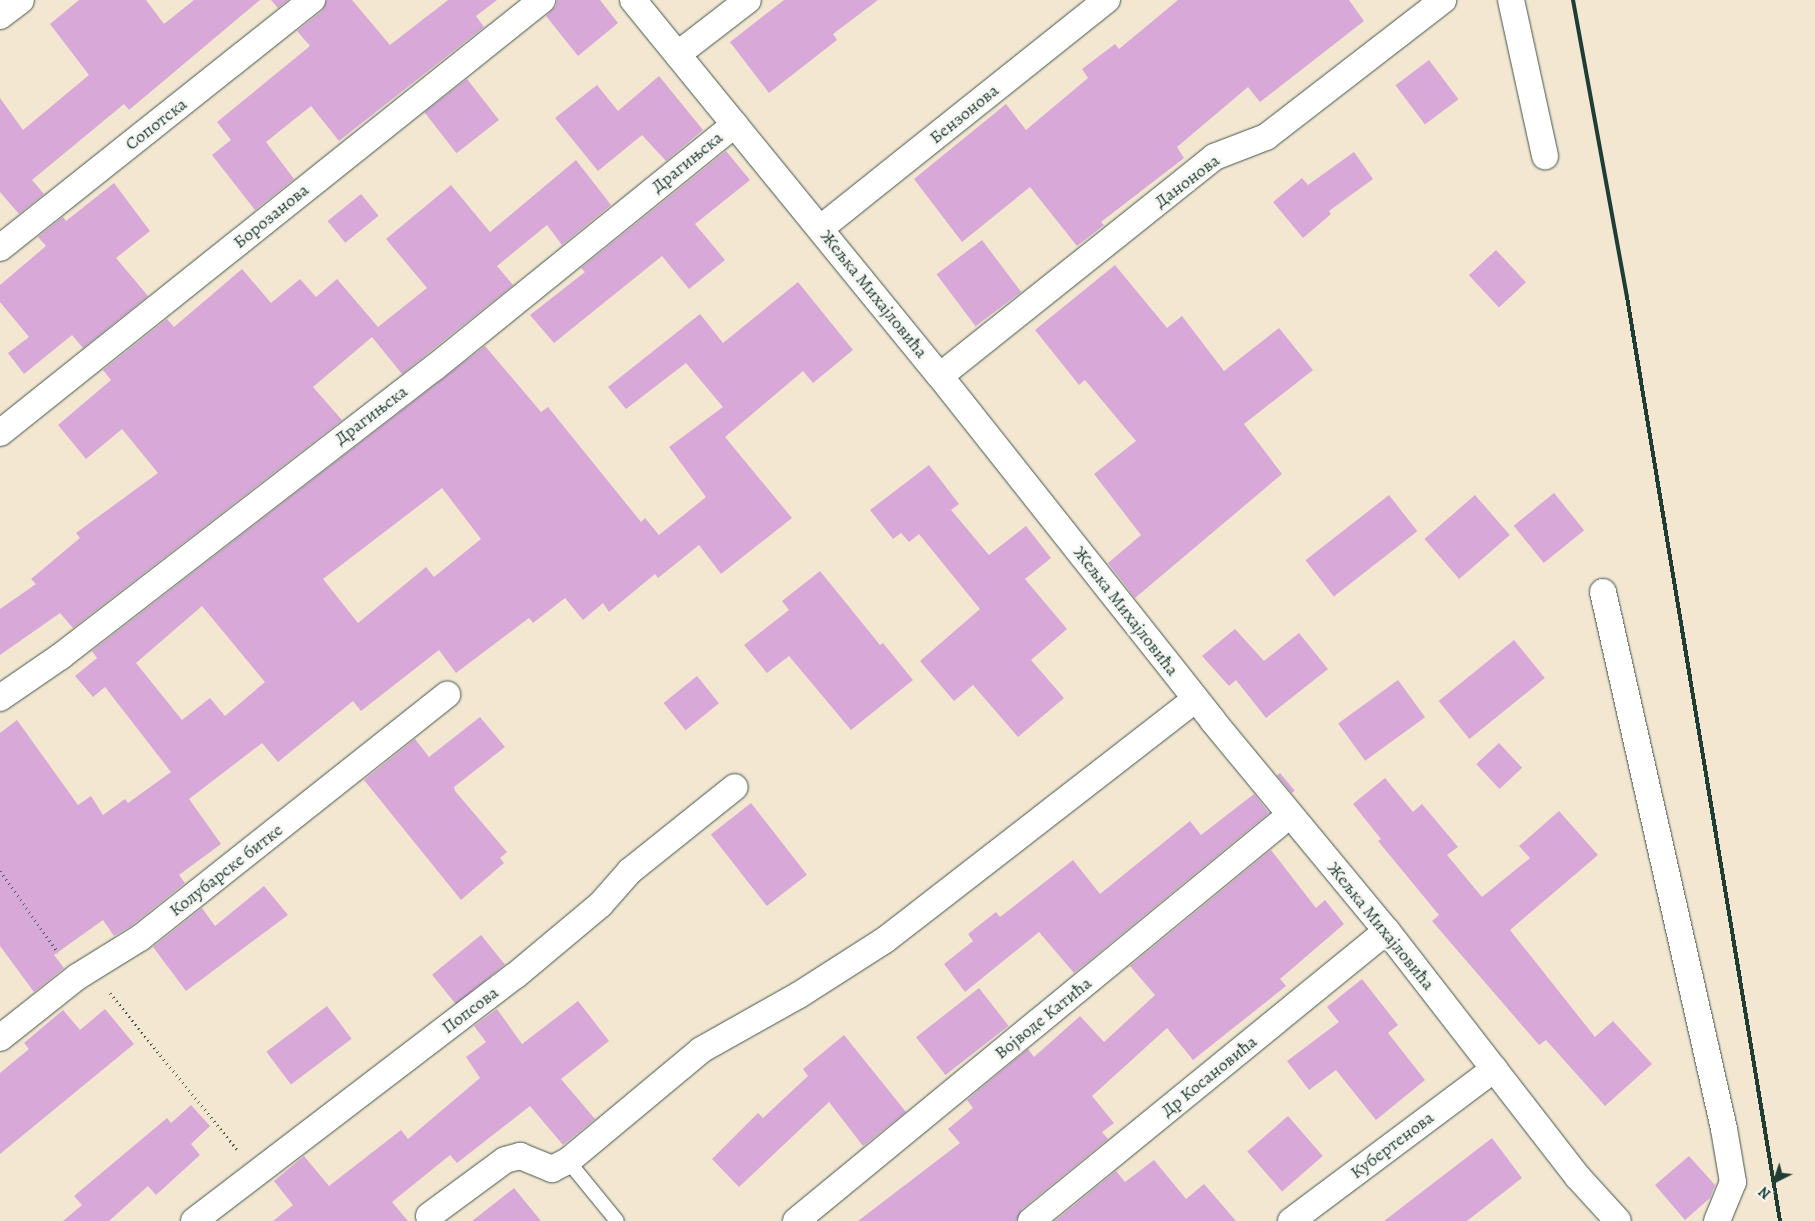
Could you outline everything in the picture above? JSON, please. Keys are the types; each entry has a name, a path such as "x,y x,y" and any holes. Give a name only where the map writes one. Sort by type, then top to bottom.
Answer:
{"street":[{"path":"0,16 21,0"},
{"name":"Сопотска","path":"0,248 312,0"},
{"name":"Борозанова","path":"0,433 542,0"},
{"name":"Жељка Михајловића","path":"633,0 821,228 1196,699 1387,931 1578,1177 1618,1221"},
{"path":"678,54 748,0"},
{"name":"Бензонова","path":"821,228 1106,0"},
{"name":"Данонова","path":"940,376 1214,157 1266,137 1443,0"},
{"path":"1511,0 1545,156"},
{"name":"Драгињска","path":"0,698 61,656 434,368 735,124"},
{"path":"1603,592 1724,1129 1733,1182 1718,1221"},
{"name":"Колубарске битке","path":"0,1038 84,973 140,938 447,695"},
{"path":"429,1216 505,1160 520,1156 552,1169 568,1161 701,1050 799,995 884,940 1196,699"},
{"name":"Попсова","path":"194,1221 515,976 600,905 630,871 735,787"},
{"name":"Војводе Катића","path":"796,1221 1290,814"},
{"name":"Др Косановића","path":"1031,1221 1387,931"},
{"name":"Кубертенова","path":"1290,1221 1494,1069"}],"lane":[{"path":"568,1161 617,1221"}],"path":[{"path":"0,871 84,973 256,1173"}],"building":[{"path":"79,0 146,0 164,24 194,0 260,0 129,110 124,104 32,180 44,194 19,214 0,192 0,98 23,130 89,75 50,24"},
{"path":"271,0 288,0 278,8"},
{"path":"327,0 352,0 390,45 448,0 497,0 476,16 484,27 339,141 311,106 266,142 294,179 255,210 212,155 231,140 217,122 310,46 297,31 322,11"},
{"path":"557,0 600,0 618,23 578,56 546,16 556,6"},
{"path":"784,0 878,0 833,34 837,40 769,93 730,42"},
{"path":"1178,0 1349,0 1364,21 1260,102 1248,87 1177,147 1184,158 1101,222 1104,225 1077,246 1030,187 962,242 914,179 1006,104 1026,130 1088,78 1082,69 1115,44 1119,49"},
{"path":"1429,60 1458,99 1425,124 1395,85"},
{"path":"659,76 703,130 666,161 642,135 598,171 555,118 597,85 618,111"},
{"path":"467,79 499,120 456,153 424,112"},
{"path":"726,151 750,180 695,224 725,260 689,289 662,256 554,343 530,315 585,272 581,268"},
{"path":"1354,152 1373,179 1329,211 1331,214 1303,238 1273,202 1302,178 1308,185"},
{"path":"576,160 611,205 562,245 547,225 497,266 513,285 402,374 372,337 313,387 342,420 73,628 60,613 0,655 0,609 36,584 31,579 80,538 76,533 158,473 122,429 86,459 58,425 111,380 103,370 167,319 174,327 242,269 271,303 300,279 316,297 337,279 378,327 427,288 386,239 451,185 490,232"},
{"path":"114,183 150,231 116,258 148,296 83,348 72,335 24,374 8,353 29,337 0,302 0,285 46,246 38,237 63,217 66,221"},
{"path":"361,194 379,216 345,243 328,221"},
{"path":"982,240 1021,292 976,326 936,274"},
{"path":"1496,250 1526,282 1499,307 1469,275"},
{"path":"1115,265 1167,328 1182,316 1224,371 1279,328 1313,370 1244,424 1282,474 1135,598 1108,563 1141,535 1094,474 1136,441 1085,380 1079,385 1035,330"},
{"path":"798,282 853,350 813,383 803,371 725,437 792,518 721,574 699,545 658,578 655,574 609,612 603,603 583,620 565,598 533,623 529,618 456,673 439,650 361,711 353,701 278,762 262,743 189,799 221,844 179,875 185,883 131,926 114,936 103,920 54,955 64,968 34,992 0,946 0,733 17,720 78,805 91,796 103,815 125,799 128,803 171,772 105,687 93,697 75,676 97,658 92,651 485,346 541,412 548,407 641,522 645,518 659,535 706,497 669,447 723,407 686,363 626,409 608,387 700,314 723,343","holes":["442,488 481,539 434,577 426,567 358,623 323,579","202,606 265,682 225,716 210,698 182,720 136,663"]},
{"path":"929,465 959,504 951,510 989,555 1026,526 1051,558 1025,579 1067,629 1031,660 1064,698 1018,737 973,685 954,701 920,661 980,609 919,534 909,542 901,533 893,539 870,510"},
{"path":"1554,493 1584,530 1544,563 1514,526"},
{"path":"1389,495 1417,531 1334,597 1305,560"},
{"path":"1475,495 1510,535 1459,579 1424,539"},
{"path":"820,571 880,645 883,643 913,680 851,730 789,656 767,673 744,645 789,610 782,601"},
{"path":"1235,629 1264,661 1299,633 1328,669 1266,718 1236,680 1229,686 1202,656"},
{"path":"1514,640 1545,678 1469,739 1439,701"},
{"path":"697,676 719,703 686,730 664,703"},
{"path":"1398,680 1425,717 1365,761 1338,723"},
{"path":"480,717 505,747 454,787 455,791 507,852 500,858 504,863 461,900 364,780 415,739 429,757"},
{"path":"1499,743 1522,768 1500,789 1476,764"},
{"path":"1280,773 1295,791 1292,793 1277,776"},
{"path":"1385,778 1413,812 1422,804 1458,847 1447,855 1482,897 1530,858 1519,846 1559,811 1598,855 1510,930 1595,1037 1613,1021 1652,1064 1605,1106 1546,1040 1539,1045 1432,921 1439,915 1378,841 1381,839 1353,804"},
{"path":"1254,794 1269,813 1074,973 1039,932 965,992 944,964 973,941 968,934 996,912 1000,917 1073,860 1100,894 1190,821 1201,835"},
{"path":"751,803 807,875 767,906 711,834"},
{"path":"1271,850 1316,908 1325,900 1344,924 1280,979 1286,986 1193,1060 1167,1028 1092,1096 1114,1123 1102,1132 1108,1139 1022,1209 1016,1221 858,1221 960,1143 948,1129 973,1108 967,1100 1028,1049 1034,1057 1080,1016 1104,1042 1155,995 1130,966"},
{"path":"264,886 288,915 186,991 153,947 202,908 215,926"},
{"path":"481,935 505,965 456,1004 432,975"},
{"path":"1362,979 1398,1025 1388,1033 1425,1080 1376,1120 1336,1070 1309,1090 1287,1061 1339,1022 1327,1007"},
{"path":"979,988 1009,1026 946,1075 916,1037"},
{"path":"578,1001 609,1041 561,1079 595,1119 563,1145 530,1106 457,1163 450,1155 392,1202 408,1221 273,1221 293,1205 274,1181 304,1156 329,1186 401,1130 408,1139 480,1078 466,1057 486,1042 474,1026 497,1009 522,1044"},
{"path":"327,1006 352,1039 291,1084 266,1052"},
{"path":"105,1009 134,1044 0,1154 0,1073 29,1049 24,1043 63,1010 80,1030"},
{"path":"844,1035 906,1112 863,1146 829,1102 739,1187 712,1159 758,1113 763,1118 808,1076 803,1069"},
{"path":"191,1105 210,1126 191,1144 200,1155 156,1195 148,1186 109,1221 63,1221 82,1205 74,1196 167,1118 171,1123"},
{"path":"1288,1116 1323,1156 1282,1191 1247,1151"},
{"path":"1492,1138 1522,1178 1467,1221 1384,1221"},
{"path":"1689,1156 1715,1185 1710,1198 1685,1220 1655,1185"},
{"path":"1154,1160 1186,1199 1204,1184 1236,1221 1055,1221 1116,1171 1125,1182"},
{"path":"514,1188 541,1221 472,1221"}],"railway":[{"path":"1573,0 1627,297 1780,1221"}]}
